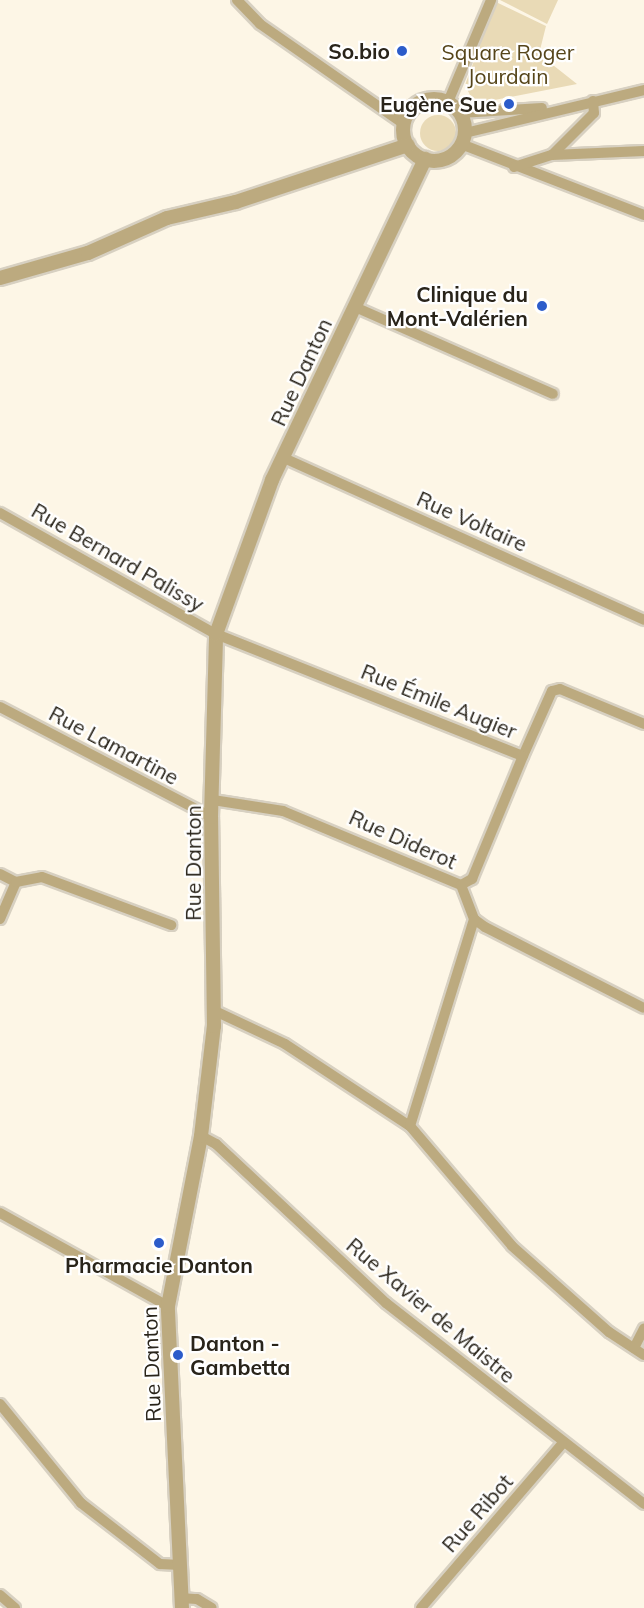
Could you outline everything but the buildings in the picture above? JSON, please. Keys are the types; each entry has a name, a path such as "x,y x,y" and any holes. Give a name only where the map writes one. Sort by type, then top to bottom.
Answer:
{"street":[{"path":"237,0 260,24 404,124 408,145 425,159 446,158 463,139 557,107"},
{"path":"448,102 491,0"},
{"path":"460,113 557,107 644,90"},
{"path":"552,155 594,113 593,100"},
{"path":"404,124 420,102 448,102 460,113 463,139"},
{"path":"463,139 513,168 644,215"},
{"path":"0,278 88,253 167,218 236,202 408,145"},
{"path":"513,168 552,155 644,151"},
{"name":"Rue Danton","path":"182,1603 168,1306 201,1137 215,1011 211,817 216,634 249,536 425,159"},
{"path":"355,307 553,394"},
{"name":"Rue Voltaire","path":"284,458 644,620"},
{"name":"Rue Bernard Palissy","path":"0,513 216,634"},
{"name":"Rue Émile Augier","path":"216,634 522,756 552,691 560,689 644,724"},
{"name":"Rue Lamartine","path":"0,707 211,817"},
{"path":"461,885 472,879 522,756"},
{"name":"Rue Diderot","path":"213,800 283,811 461,885 474,919"},
{"path":"0,874 16,882 42,878 171,925"},
{"path":"0,920 16,882"},
{"path":"410,1126 474,919 644,1008"},
{"path":"215,1011 285,1044 410,1126 512,1246 644,1355"},
{"name":"Rue Xavier de Maistre","path":"201,1137 216,1144 386,1303 562,1444 644,1504"},
{"path":"0,1213 168,1306"},
{"path":"634,1348 644,1328"},
{"path":"0,1404 81,1503 160,1564 181,1565"},
{"name":"Rue Ribot","path":"420,1608 562,1444"},
{"path":"0,1595 15,1608"},
{"path":"182,1603 198,1599 212,1608"}],"green space":[{"path":"500,0 558,0 547,24"},
{"name":"Square Roger Jourdain","path":"496,2 546,26 539,54 577,84 479,103 470,95 465,85"},
{"path":"438,115 450,121 456,133 450,145 438,151 426,145 420,133 426,121"}],"place":[{"name":"So.bio","path":"402,51"},
{"name":"Eugène Sue","path":"509,104"},
{"name":"Clinique du Mont-Valérien","path":"542,306"},
{"name":"Pharmacie Danton","path":"159,1243"},
{"name":"Danton - Gambetta","path":"178,1355"}]}
